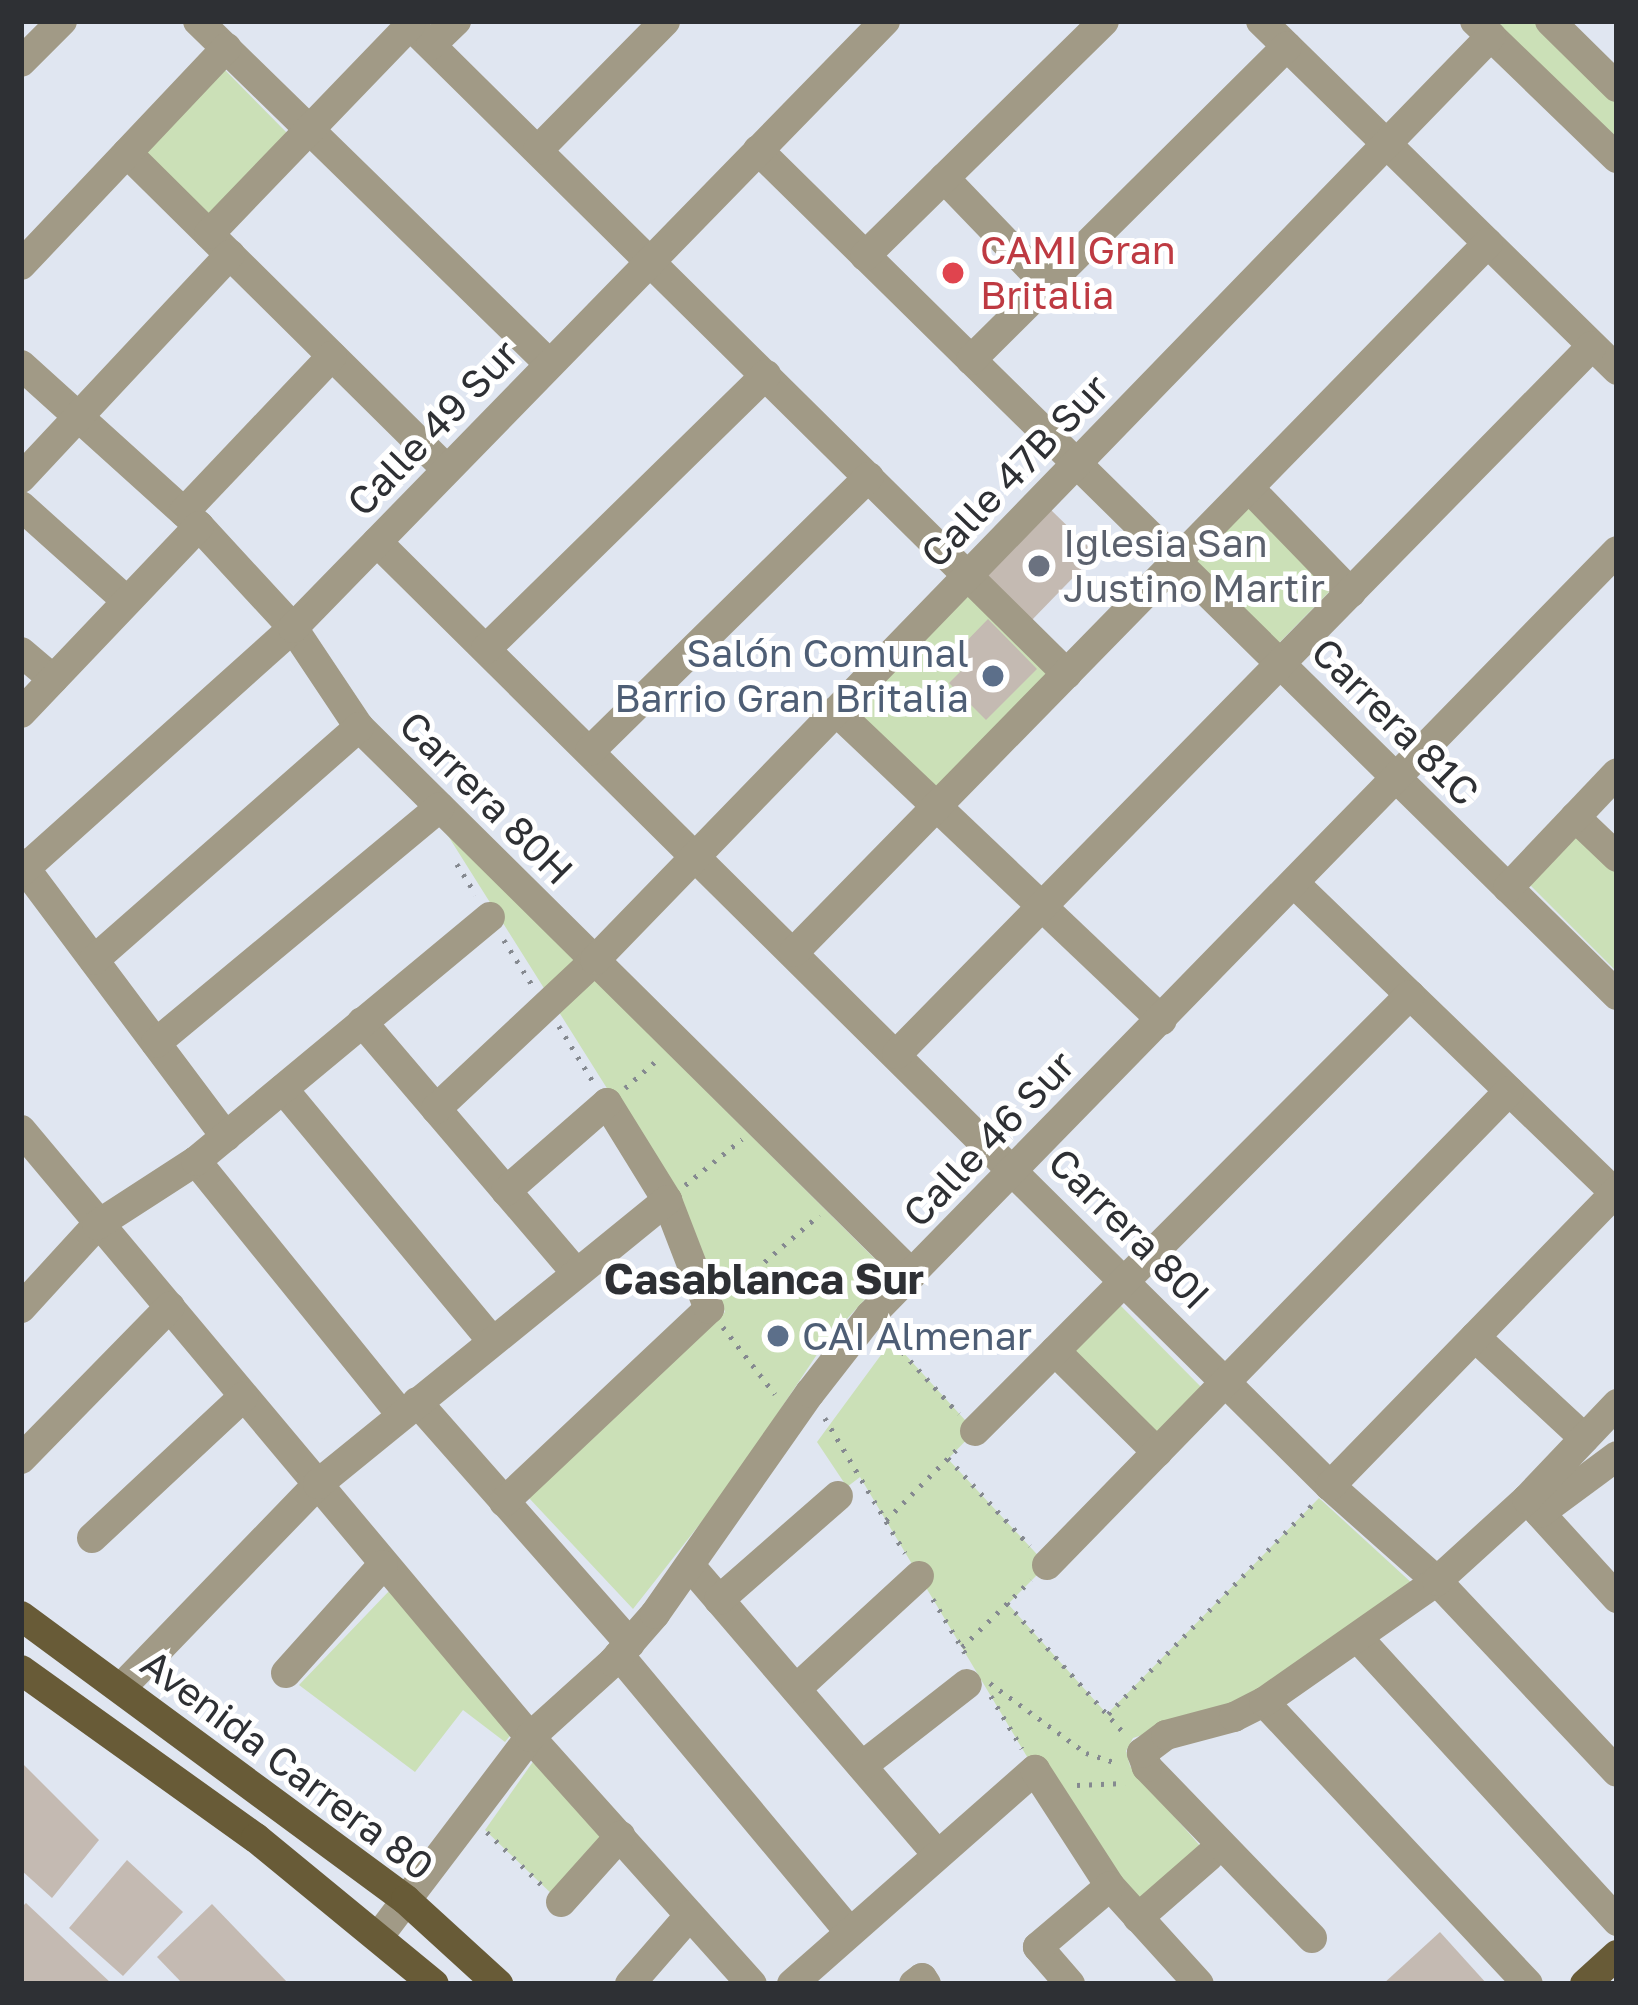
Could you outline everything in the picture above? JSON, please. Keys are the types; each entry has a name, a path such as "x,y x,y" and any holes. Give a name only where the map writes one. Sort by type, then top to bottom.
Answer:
{"main road":[{"name":"Avenida Carrera 80","path":"21,1616 406,1900 498,1984"},
{"name":"Avenida Carrera 80","path":"21,1670 256,1838 434,1984"},
{"path":"1585,1984 1617,1955"}],"street":[{"path":"21,62 62,21"},
{"path":"198,21 550,364"},
{"path":"21,478 79,418 309,130 416,30 455,21"},
{"path":"538,150 665,21"},
{"name":"Calle 49 Sur","path":"23,868 293,628 885,21"},
{"path":"866,256 1104,21"},
{"path":"1262,21 1617,370"},
{"path":"1550,21 1617,87"},
{"path":"1483,29 1617,158"},
{"name":"Calle 47B Sur","path":"436,1109 595,960 1387,144 1483,29"},
{"path":"416,30 1067,674"},
{"path":"971,360 1287,46"},
{"path":"21,265 226,48"},
{"name":"Carrera 81C","path":"758,150 1614,988"},
{"path":"127,153 447,470"},
{"path":"944,178 1047,285"},
{"path":"794,952 1488,243"},
{"path":"897,1054 1592,346"},
{"path":"21,713 127,601 332,356"},
{"name":"Carrera 80H","path":"21,365 191,519 293,628 358,727 912,1274"},
{"path":"485,649 766,375"},
{"path":"590,751 868,477"},
{"name":"Carrera 81C","path":"1249,488 1351,593"},
{"path":"21,506 127,601"},
{"name":"Carrera 80I","path":"377,542 1330,1486 1437,1581 1617,1772"},
{"name":"Calle 46 Sur","path":"380,1936 530,1738 624,1650 691,1567 870,1316 1617,551"},
{"path":"21,652 53,680"},
{"path":"836,711 1162,1020"},
{"path":"94,960 358,727"},
{"path":"1508,888 1617,773"},
{"path":"156,1043 440,807"},
{"path":"1575,817 1617,856"},
{"path":"23,868 226,1137"},
{"path":"1294,883 1616,1192 1330,1486"},
{"path":"21,1308 97,1225 196,1161 490,917"},
{"path":"975,1431 1410,995"},
{"path":"362,1022 576,1273"},
{"path":"283,1089 492,1342"},
{"path":"1047,1565 1509,1091"},
{"path":"504,1502 709,1309 667,1200 607,1103 506,1191"},
{"path":"25,1144 170,1307 530,1738 752,1984"},
{"path":"196,1161 409,1408 504,1502 848,1930"},
{"path":"121,1688 318,1484 667,1200"},
{"path":"21,1459 170,1307"},
{"path":"1474,1337 1584,1438"},
{"path":"1055,1351 1157,1452"},
{"path":"92,1538 243,1396"},
{"path":"1533,1506 1584,1438 1617,1404"},
{"path":"1312,1939 1144,1760 1166,1736 1234,1717 1264,1702 1437,1581 1533,1506 1617,1456"},
{"path":"719,1600 838,1496"},
{"path":"1533,1506 1617,1598"},
{"path":"286,1672 383,1565"},
{"path":"691,1567 938,1854"},
{"path":"796,1688 920,1576"},
{"path":"1358,1638 1617,1921"},
{"path":"862,1766 973,1679"},
{"path":"1264,1702 1528,1984"},
{"path":"792,1984 938,1854 1041,1780 1110,1886 1199,1984"},
{"path":"561,1902 620,1836"},
{"path":"1138,1918 1209,1856"},
{"path":"1070,1984 1038,1947 1110,1886"},
{"path":"630,1984 690,1915"},
{"path":"914,1984 922,1978 926,1984"}],"path":[{"path":"453,858 607,1103 678,1042"},
{"path":"667,1200 761,1124"},
{"path":"793,1418 709,1309 837,1199"},
{"path":"870,1316 975,1431 886,1520"},
{"path":"948,1458 1047,1565 962,1647"},
{"path":"1108,1714 1330,1486"},
{"path":"1007,1603 1144,1760"},
{"path":"973,1679 1086,1753 1144,1760"},
{"path":"1041,1780 1115,1781 1173,1794"},
{"path":"470,1816 561,1902"}],"green space":[{"path":"1494,21 1534,21 1617,101 1617,140"},
{"path":"225,70 290,136 205,222 139,155"},
{"path":"1248,505 1332,589 1277,645 1192,561"},
{"path":"965,590 1053,675 935,798 847,713"},
{"path":"1577,829 1617,869 1614,969 1526,881"},
{"path":"445,831 889,1273 824,1344 725,1492 633,1609 529,1498 725,1312 671,1190"},
{"path":"1118,1303 1202,1388 1150,1440 1066,1356"},
{"path":"892,1340 975,1431 948,1459 1047,1565 1008,1604 1107,1714 1319,1498 1414,1585 1239,1703 1133,1738 1126,1751 1130,1766 1209,1856 1149,1908 1114,1880 1035,1770 860,1477 847,1487 817,1442"},
{"path":"390,1590 513,1732 505,1742 463,1710 415,1772 299,1685"},
{"path":"537,1756 610,1837 556,1898 485,1830"}],"building":[{"name":"Iglesia San Justino Martir","path":"1049,508 1096,554 1029,623 982,577"},
{"name":"Salón Comunal Barrio Gran Britalia","path":"988,619 1037,669 986,720 949,683 966,666 954,654"},
{"path":"21,1762 99,1840 52,1898 21,1870"},
{"path":"127,1860 183,1912 123,1976 69,1928"},
{"path":"26,1903 112,1984 21,1984 21,1908"},
{"path":"212,1904 289,1984 183,1984 157,1957"},
{"path":"1440,1932 1487,1984 1383,1984"}],"place":[{"name":"CAMI Gran Britalia","path":"953,273"},
{"name":"Iglesia San Justino Martir","path":"1039,566"},
{"name":"Salón Comunal Barrio Gran Britalia","path":"993,676"},
{"name":"CAI Almenar","path":"778,1336"}],"district":[{"name":"Casablanca Sur","path":"764,1278"}]}
